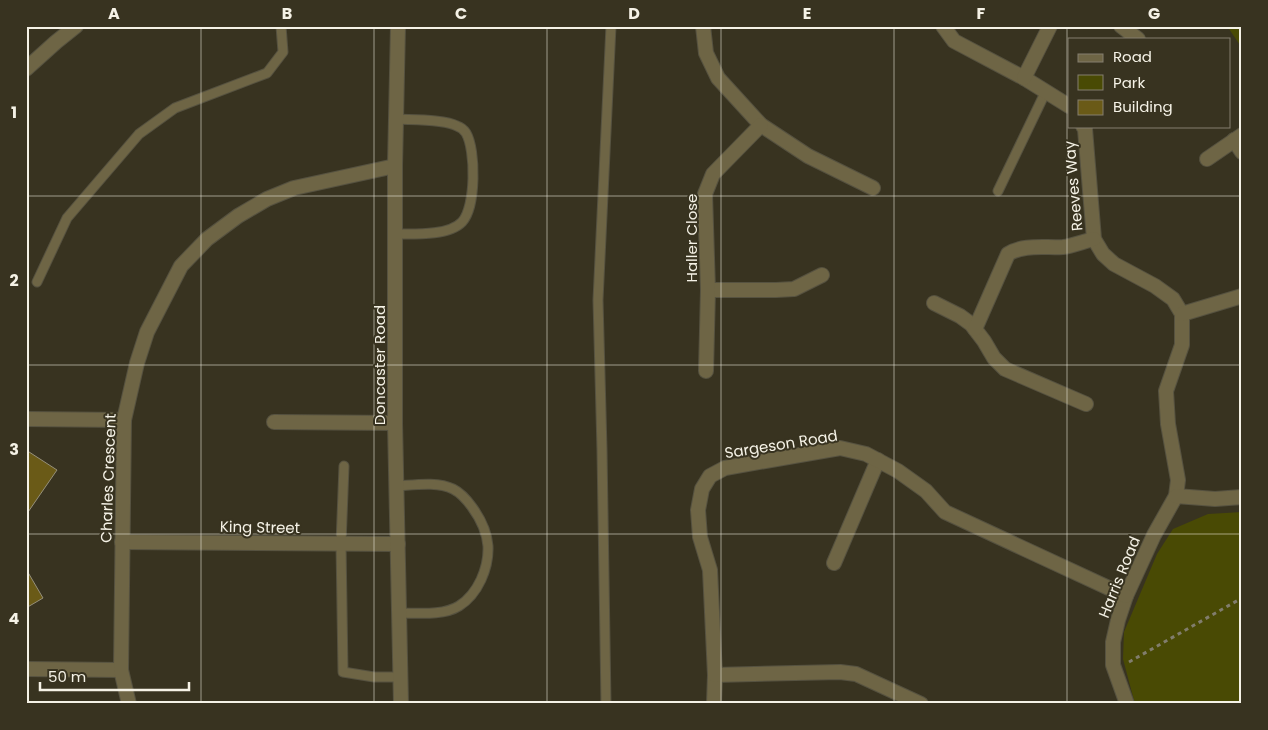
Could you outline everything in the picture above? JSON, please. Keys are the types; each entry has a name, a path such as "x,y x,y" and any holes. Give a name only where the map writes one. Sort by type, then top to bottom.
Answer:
{"street":[{"path":"26,70 76,26"},
{"name":"Doncaster Road","path":"398,26 395,166 395,423 401,704"},
{"path":"703,26 706,53 718,78 761,125 808,156 873,188"},
{"path":"943,26 954,41 1024,78 1068,105"},
{"path":"1024,78 1050,26"},
{"path":"1122,26 1137,38"},
{"name":"Haller Close","path":"706,371 708,290 705,194 712,174 761,125"},
{"name":"Reeves Way","path":"1084,128 1094,239 1103,254 1114,264 1155,286 1173,299 1182,314"},
{"path":"1206,159 1239,142"},
{"name":"Charles Crescent","path":"128,704 121,670 124,420 137,363 147,332 181,266 207,239 238,216 268,199 294,188 395,166"},
{"path":"975,329 1008,254 1014,250 1065,247 1094,239"},
{"path":"708,290 794,289 822,275"},
{"path":"1242,296 1182,314 1182,345 1166,391 1168,424 1178,480 1176,496 1215,499 1242,497"},
{"path":"934,303 960,316 971,324 994,358 1005,369 1086,404"},
{"path":"26,419 124,420"},
{"path":"274,422 395,423"},
{"name":"Sargeson Road","path":"714,704 715,675 710,570 700,537 698,510 702,489 710,476 726,468 840,448 866,454 898,471 926,491 945,512 1126,596"},
{"path":"834,563 878,460"},
{"name":"Harris Road","path":"1127,704 1113,665 1113,642 1118,620 1126,596 1154,535 1176,496"},
{"name":"King Street","path":"122,542 398,544"},
{"path":"26,669 121,670"},
{"path":"715,675 840,672 856,674 901,700 921,704"}],"lane":[{"path":"37,282 67,218 139,134 174,108 267,73 283,52 281,26"},
{"path":"606,704 598,300 611,26"},
{"path":"998,191 1046,91"},
{"path":"395,234 428,233 454,228 462,222 470,205 473,181 472,151 465,132 455,124 439,121 396,119"},
{"path":"344,466 341,544 342,672 374,677 400,677"},
{"path":"396,486 431,485 454,489 468,501 475,511 484,530 488,545 484,574 471,595 460,606 433,613 399,614"}],"path":[{"path":"1115,670 1242,598"}],"green space":[{"path":"1227,26 1242,26 1242,48"},
{"path":"1242,512 1242,704 1135,704 1123,659 1124,632 1157,554 1173,529 1208,514"}],"building":[{"path":"26,450 57,470 26,515"},
{"path":"26,569 43,598 26,608"}]}
